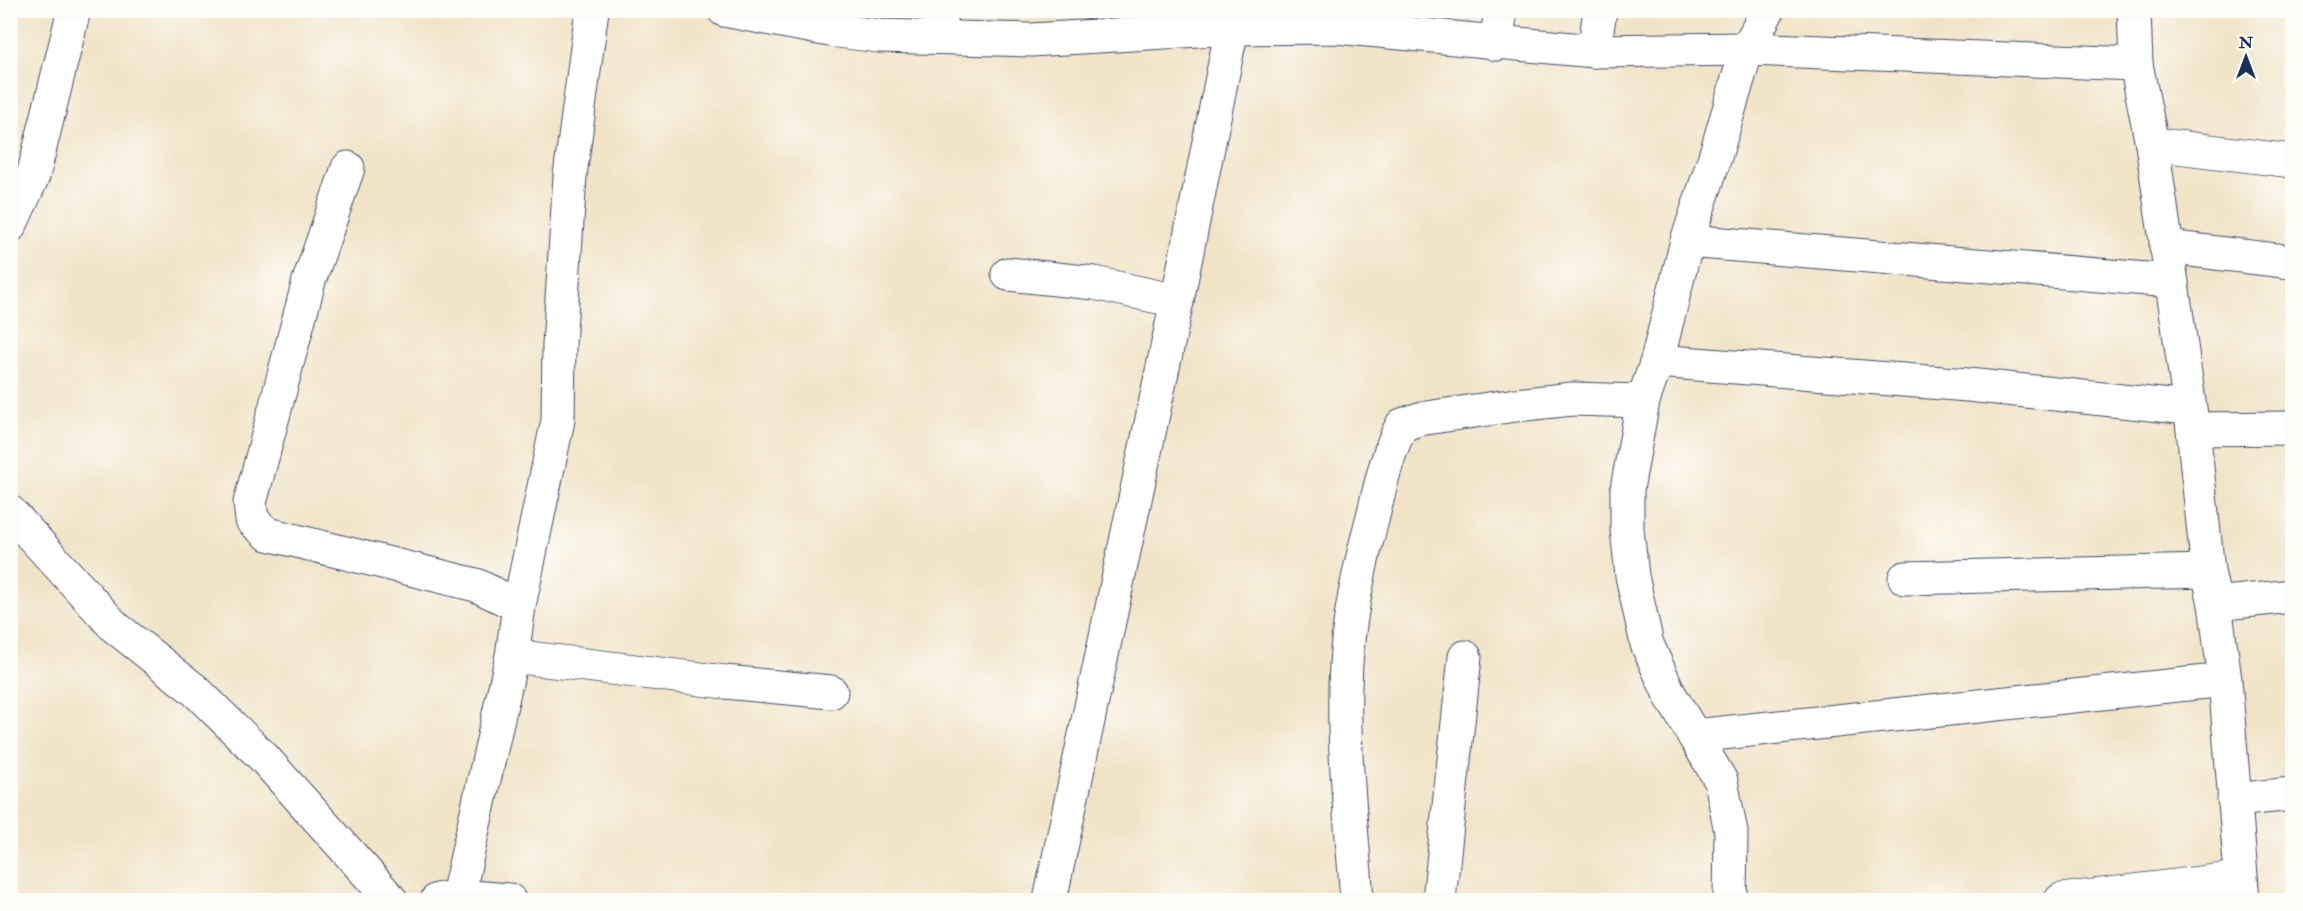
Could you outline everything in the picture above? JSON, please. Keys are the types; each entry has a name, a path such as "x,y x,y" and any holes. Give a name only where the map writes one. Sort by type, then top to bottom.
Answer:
{"street":[{"path":"10,226 33,176 74,10"},
{"path":"510,900 447,898 512,656 519,606 558,420 559,345 570,176 592,10"},
{"path":"724,10 830,30 879,36 940,24 1336,27 1496,44 1594,51 1747,49 2136,64"},
{"path":"1496,44 1502,10"},
{"path":"1594,51 1600,10"},
{"path":"1730,900 1731,832 1720,782 1671,695 1647,644 1632,576 1627,529 1627,489 1643,401 1657,361 1687,242 1747,49 1768,10"},
{"path":"2061,900 2242,889 2225,680 2215,604 2208,571 2191,418 2152,144 2136,64 2134,10"},
{"path":"1050,900 1177,301 1232,28"},
{"path":"2152,144 2292,160"},
{"path":"348,168 309,281 250,502 252,520 268,534 476,585 519,606"},
{"path":"1687,242 2171,281"},
{"path":"2166,247 2292,262"},
{"path":"1008,274 1094,283 1177,301"},
{"path":"1657,361 1968,385 2191,418 2292,428"},
{"path":"1357,900 1348,780 1345,696 1348,633 1360,568 1388,458 1402,425 1419,419 1561,400 1643,401"},
{"path":"15,524 115,627 196,692 263,758 391,900"},
{"path":"1905,578 2208,571"},
{"path":"2215,604 2292,596"},
{"path":"512,656 725,682 831,692"},
{"path":"1439,900 1465,657"},
{"path":"1694,736 2225,680"},
{"path":"2234,800 2292,794"}]}
